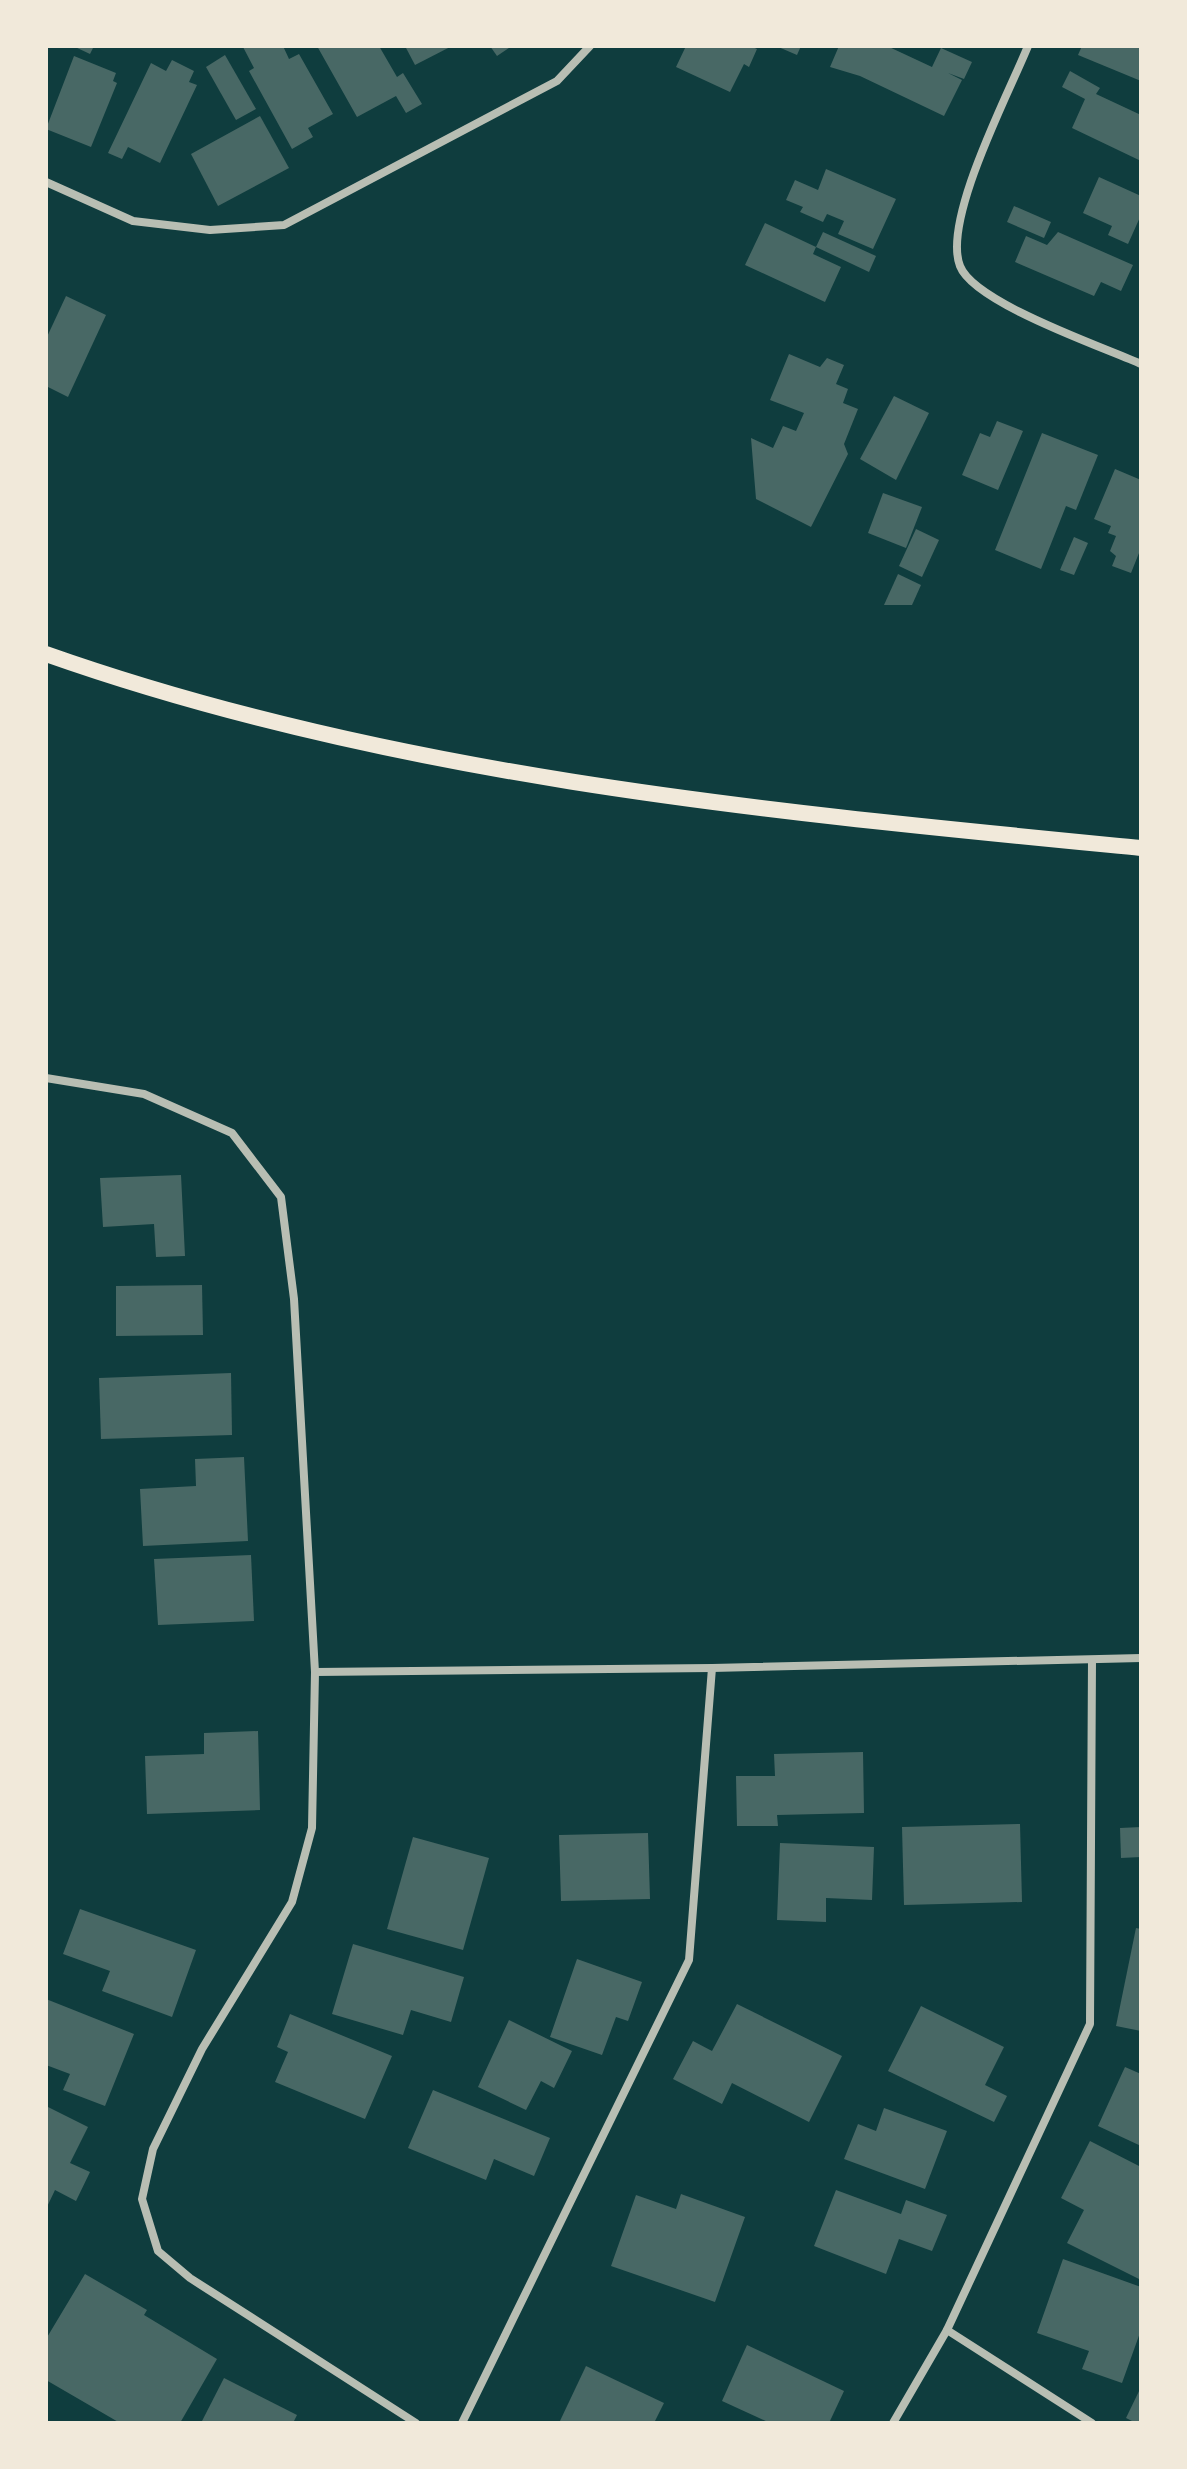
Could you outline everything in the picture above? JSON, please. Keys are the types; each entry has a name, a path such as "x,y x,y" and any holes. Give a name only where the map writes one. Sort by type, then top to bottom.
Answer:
{"main road":[{"path":"46,654 126,683 267,720 428,756 585,784 810,814 1141,848"}],"street":[{"path":"46,182 133,221 210,230 284,225 557,81 590,46"},
{"path":"1028,46 965,198 957,238 960,266 974,284 999,302 1141,364"},
{"path":"46,1078 144,1094 232,1133 281,1197 294,1299 315,1672 312,1828 292,1902 202,2049 153,2149 142,2199 158,2251 190,2278 416,2423"},
{"path":"315,1672 712,1668 1141,1658"},
{"path":"893,2423 947,2330 1090,2024 1092,1660"},
{"path":"462,2423 689,1960 712,1668"},
{"path":"947,2330 1092,2423"}],"building":[{"path":"73,46 94,46 90,54"},
{"path":"283,46 289,59 299,54 333,114 308,128 313,137 292,149 249,71 254,68 243,47"},
{"path":"317,46 379,46 397,77 403,73 422,104 406,113 396,96 357,117"},
{"path":"405,46 452,46 415,65"},
{"path":"490,46 512,46 497,56"},
{"path":"686,46 750,46 757,49 749,67 744,64 730,92 676,67"},
{"path":"776,46 801,46 797,55"},
{"path":"839,46 887,46 932,67 941,48 972,62 964,79 948,73 962,80 944,116 860,76 830,67"},
{"path":"1082,46 1141,46 1141,81 1078,55"},
{"path":"225,55 256,109 236,120 206,67"},
{"path":"74,56 116,73 113,81 117,83 91,147 46,129"},
{"path":"172,60 194,71 189,82 197,85 160,163 128,147 122,159 108,153 151,63 166,71"},
{"path":"1070,71 1100,88 1096,94 1141,115 1141,161 1072,128 1085,99 1062,87"},
{"path":"260,116 289,168 218,206 191,154"},
{"path":"826,169 896,199 873,249 838,234 844,221 827,214 823,222 800,212 803,207 786,200 795,180 818,190"},
{"path":"1099,177 1141,196 1141,215 1128,244 1108,235 1112,226 1083,213"},
{"path":"1014,206 1051,222 1044,238 1007,222"},
{"path":"765,223 816,247 813,254 841,267 825,302 745,265"},
{"path":"823,232 876,256 869,272 816,247"},
{"path":"1058,232 1133,265 1121,291 1101,282 1094,296 1015,262 1026,236 1047,245"},
{"path":"66,296 106,315 68,397 46,386 46,339"},
{"path":"789,354 820,367 827,358 844,365 836,384 848,389 843,403 858,409 844,444 848,454 811,527 756,499 751,438 773,448 783,426 796,431 804,413 770,400"},
{"path":"894,396 929,413 896,480 860,459"},
{"path":"997,421 1023,431 998,490 962,475 980,433 990,437"},
{"path":"1042,433 1098,455 1076,510 1066,506 1041,569 995,550"},
{"path":"1115,469 1141,480 1141,548 1131,573 1112,566 1116,556 1110,551 1116,536 1108,533 1111,526 1094,519"},
{"path":"883,493 922,507 906,548 868,533"},
{"path":"916,529 939,540 922,577 899,566"},
{"path":"1074,537 1088,543 1074,575 1060,570"},
{"path":"898,574 921,585 912,605 884,605"},
{"path":"181,1175 185,1256 156,1257 154,1224 103,1227 100,1178"},
{"path":"202,1285 203,1335 116,1336 116,1286"},
{"path":"231,1373 232,1435 101,1439 99,1378"},
{"path":"244,1457 248,1541 143,1546 140,1489 196,1486 195,1459"},
{"path":"251,1555 254,1621 158,1625 154,1559"},
{"path":"258,1731 260,1810 147,1814 145,1756 204,1754 204,1733"},
{"path":"863,1752 864,1813 777,1815 778,1826 737,1826 736,1776 775,1776 774,1754"},
{"path":"1020,1824 1022,1902 904,1905 902,1827"},
{"path":"1141,1827 1141,1857 1121,1858 1120,1828"},
{"path":"648,1833 650,1899 561,1901 559,1835"},
{"path":"413,1837 489,1858 463,1950 387,1929"},
{"path":"780,1843 874,1847 872,1900 826,1898 826,1922 777,1920"},
{"path":"80,1909 196,1950 172,2017 102,1991 110,1971 63,1954"},
{"path":"1136,1928 1141,1929 1141,2031 1116,2026"},
{"path":"353,1944 464,1977 451,2022 411,2010 403,2035 332,2014"},
{"path":"577,1959 642,1982 628,2021 616,2017 602,2055 550,2037"},
{"path":"46,1999 134,2034 105,2106 63,2090 70,2074 46,2065"},
{"path":"737,2004 842,2056 809,2122 732,2083 722,2104 673,2079 693,2041 712,2051"},
{"path":"921,2006 1004,2047 985,2085 1007,2096 994,2122 888,2071"},
{"path":"290,2014 392,2056 365,2119 275,2082 288,2052 277,2047"},
{"path":"509,2020 572,2051 554,2088 541,2081 526,2110 478,2087"},
{"path":"1125,2067 1141,2074 1141,2146 1098,2126"},
{"path":"433,2090 550,2138 534,2176 494,2159 486,2180 408,2148"},
{"path":"46,2106 88,2127 70,2163 90,2172 76,2201 55,2190 46,2209"},
{"path":"884,2108 947,2131 925,2189 844,2159 858,2124 876,2131"},
{"path":"1090,2141 1141,2167 1141,2280 1067,2243 1084,2210 1061,2198"},
{"path":"836,2190 901,2214 906,2200 947,2215 932,2251 899,2239 886,2274 814,2246"},
{"path":"681,2194 745,2217 715,2302 611,2266 636,2195 676,2209"},
{"path":"1063,2259 1141,2287 1141,2330 1122,2383 1082,2369 1089,2351 1037,2333"},
{"path":"85,2274 147,2310 144,2315 217,2359 180,2423 120,2423 46,2380 46,2339"},
{"path":"747,2345 844,2391 829,2423 770,2423 722,2401"},
{"path":"586,2366 664,2403 654,2423 559,2423"},
{"path":"224,2378 297,2415 293,2423 201,2423"},
{"path":"1141,2387 1141,2423 1136,2423 1126,2418"}]}
